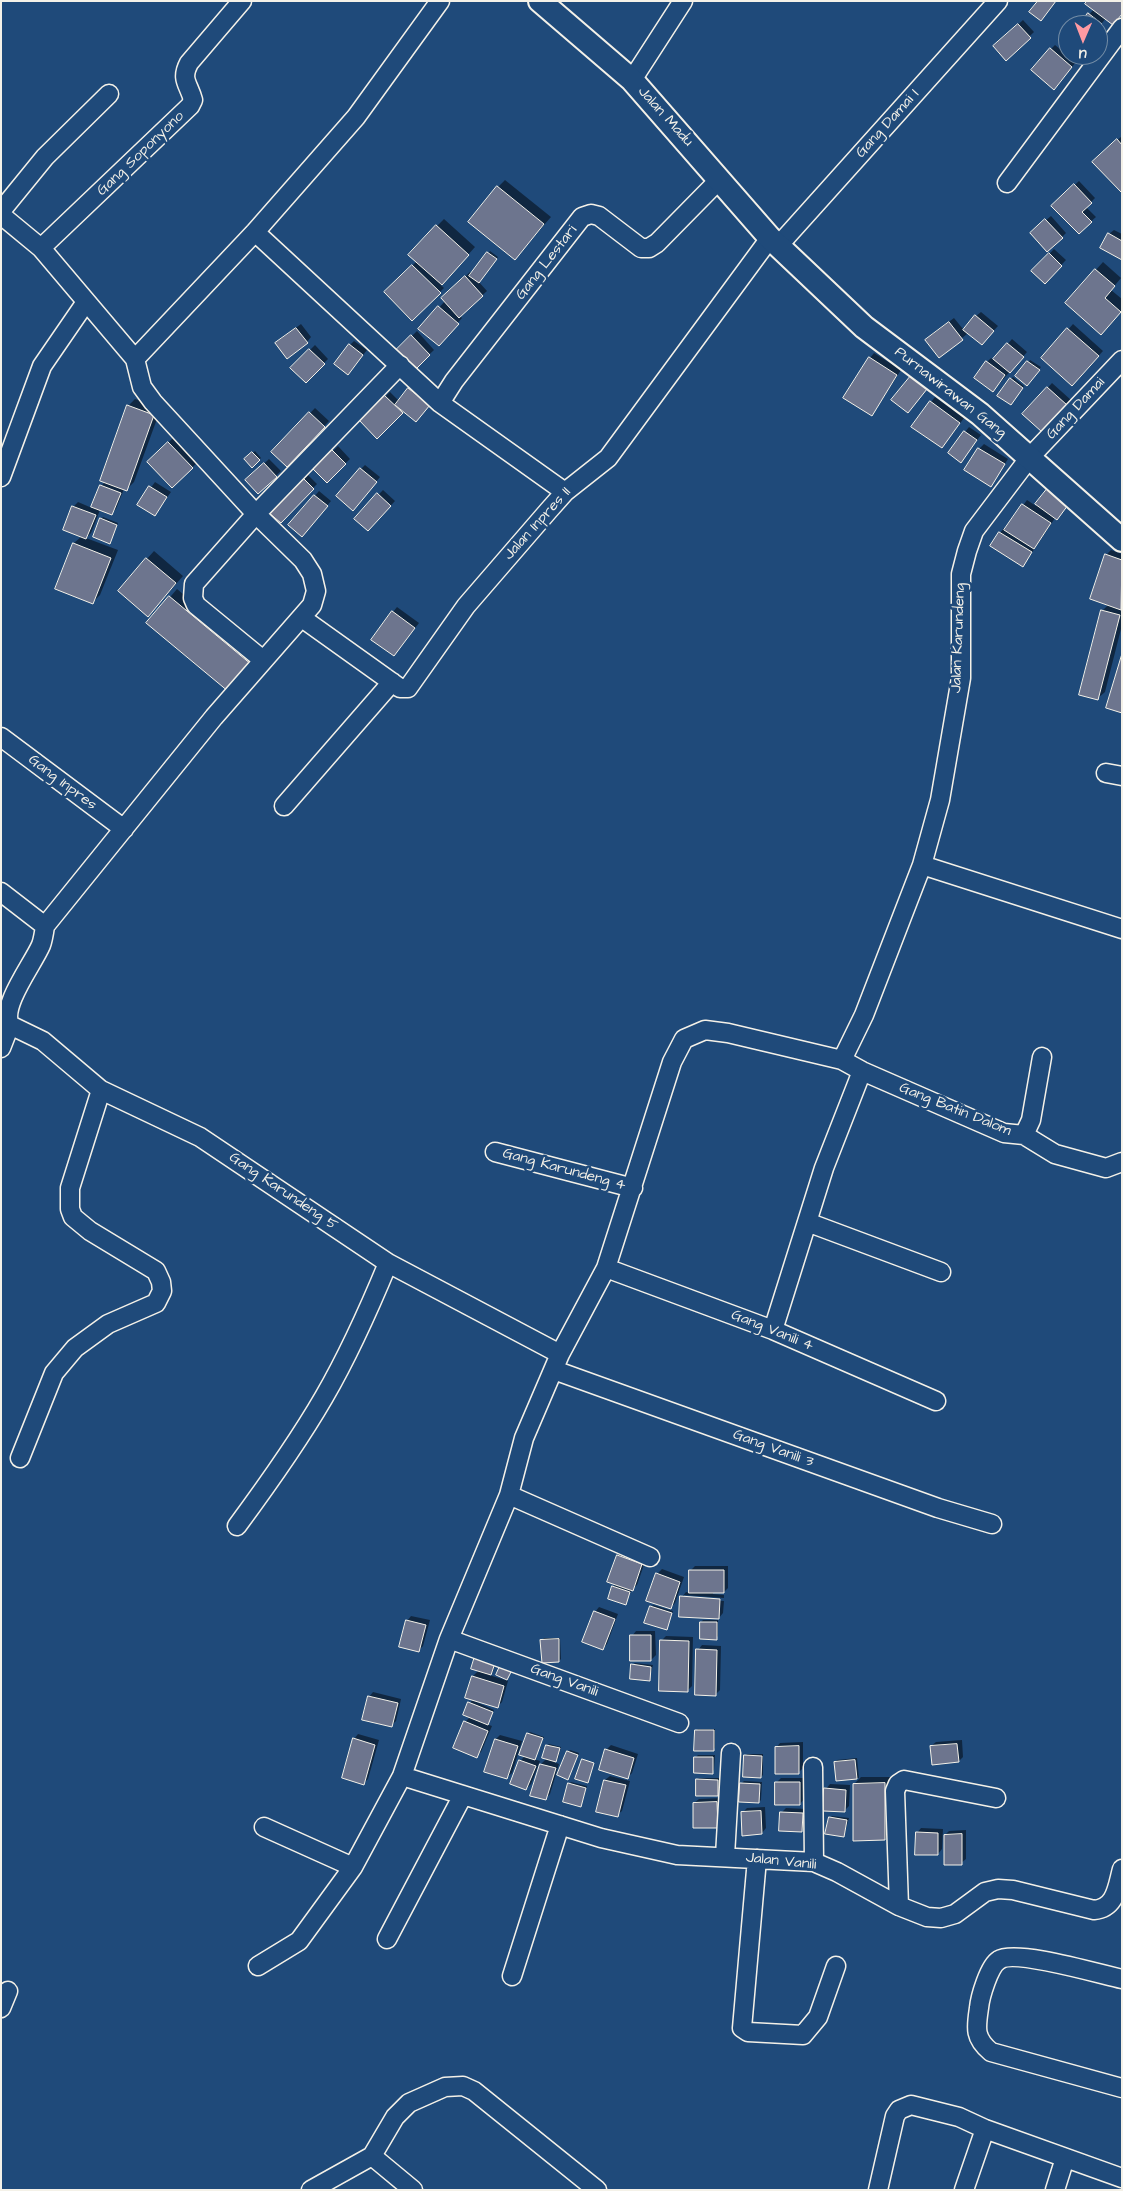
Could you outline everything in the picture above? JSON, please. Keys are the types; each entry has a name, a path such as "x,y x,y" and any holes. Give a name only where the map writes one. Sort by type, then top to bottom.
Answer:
{"street":[{"name":"Gang Soponyono","path":"41,248 190,106 193,100 184,73 189,63 242,1"},
{"path":"134,359 255,232 356,117 440,1"},
{"name":"Jalan Madu","path":"540,1 632,80 774,242"},
{"path":"632,80 683,1"},
{"name":"Gang Damai I","path":"774,242 998,1"},
{"path":"1007,183 1122,28"},
{"path":"1,211 45,157 109,94"},
{"name":"Gang Lestari","path":"440,403 460,373 582,218 591,214 599,216 641,248 649,248 720,179"},
{"path":"1,215 41,248 134,359 145,393 256,514 303,560 312,574 316,592 312,605 302,618 214,717 46,926 42,944 8,1004 7,1018 10,1025 1,1048"},
{"path":"255,232 440,403 565,492"},
{"name":"Purnawirawan Gang","path":"774,242 864,328 980,414 1122,540"},
{"name":"Jalan Inpres II","path":"302,618 400,688 406,689 411,687 466,606 565,492 608,458 774,242"},
{"path":"1,477 42,366 86,302"},
{"name":"Gang Damai","path":"1030,457 1122,360"},
{"path":"263,660 196,605 193,598 194,584 198,577 256,514 400,365"},
{"name":"Jalan Karundeng","path":"842,1060 864,1016 922,865 940,800 961,678 962,574 967,551 974,531 1030,457"},
{"path":"284,806 392,682"},
{"name":"Gang Inpres","path":"1,737 124,829"},
{"path":"922,865 1122,929"},
{"path":"1,892 46,926"},
{"name":"Gang Karundeng 5","path":"10,1025 43,1041 101,1090 200,1137 388,1263 557,1362"},
{"name":"Gang Batin Dalom","path":"258,1966 299,1941 353,1867 402,1776 449,1638 509,1495 524,1438 557,1362 606,1268 672,1062 684,1039 705,1030 728,1033 842,1060 862,1071 1004,1133 1024,1135 1031,1120 1042,1057"},
{"path":"773,1330 824,1168 862,1071"},
{"path":"20,1458 54,1372 75,1348 108,1324 156,1303 162,1291 161,1282 156,1271 90,1231 73,1217 70,1209 70,1188 101,1090"},
{"path":"1024,1135 1055,1154 1097,1166 1106,1168 1122,1162"},
{"name":"Gang Karundeng 4","path":"495,1152 633,1188"},
{"path":"807,1222 940,1272"},
{"path":"237,1526 277,1472 324,1398 362,1326 388,1263"},
{"name":"Gang Vanili 4","path":"606,1268 773,1330 936,1400"},
{"name":"Gang Vanili 3","path":"557,1362 938,1508 992,1524"},
{"path":"509,1495 650,1557"},
{"name":"Gang Vanili","path":"449,1638 679,1723"},
{"path":"725,1856 731,1753"},
{"path":"813,1767 814,1862"},
{"name":"Jalan Vanili","path":"402,1776 601,1838 677,1854 814,1862 837,1872 899,1906 927,1917 941,1918 954,1914 985,1892 998,1890 1013,1890 1094,1910 1102,1909 1111,1903 1122,1869"},
{"path":"899,1906 895,1791 898,1784 904,1780 996,1798"},
{"path":"387,1939 463,1795"},
{"path":"512,1976 560,1825"},
{"path":"264,1827 353,1867"},
{"path":"757,1859 742,2028 748,2032 803,2035 818,2018 836,1966"},
{"path":"1122,1979 1024,1957 1000,1959 993,1964 980,1999 976,2028 982,2045 991,2052 1122,2088"},
{"path":"1,2008 8,1991"},
{"path":"311,2190 372,2156 395,2117 409,2103 445,2087 463,2086 474,2091 587,2187"},
{"path":"878,2190 896,2116 899,2110 912,2106 959,2117 985,2129 1122,2178"},
{"path":"964,2190 985,2129"},
{"path":"372,2156 413,2190"},
{"path":"1055,2190 1065,2158"}],"building":[{"path":"1038,1 1056,1 1041,21 1029,12"},
{"path":"1087,1 1122,1 1122,14 1113,25 1108,21 1108,15 1100,15 1085,4"},
{"path":"1018,24 1031,38 1006,61 993,46"},
{"path":"1050,48 1058,55 1058,65 1070,65 1072,67 1054,90 1031,70"},
{"path":"1117,139 1122,145 1122,193 1092,162"},
{"path":"1074,184 1092,203 1082,212 1092,222 1079,234 1051,206"},
{"path":"497,186 544,224 515,260 468,222"},
{"path":"1045,219 1063,238 1047,252 1030,233"},
{"path":"436,225 469,255 442,285 408,255"},
{"path":"1108,233 1122,241 1122,260 1100,248"},
{"path":"487,252 497,259 479,283 469,276"},
{"path":"1049,253 1062,266 1045,284 1031,271"},
{"path":"412,265 441,293 412,321 384,292"},
{"path":"1095,269 1115,286 1105,298 1121,312 1101,335 1065,303"},
{"path":"465,276 483,296 459,318 441,298"},
{"path":"438,306 459,324 439,346 418,329"},
{"path":"975,315 994,331 982,345 963,330"},
{"path":"949,322 963,340 939,358 925,340"},
{"path":"296,328 308,343 287,359 275,343"},
{"path":"1067,328 1099,356 1072,386 1041,358"},
{"path":"411,335 430,355 415,370 396,350"},
{"path":"1007,343 1024,357 1010,373 993,359"},
{"path":"349,344 363,355 348,375 334,364"},
{"path":"309,349 325,364 306,383 290,368"},
{"path":"869,357 897,375 872,416 843,398"},
{"path":"986,361 1005,375 993,392 974,378"},
{"path":"1027,361 1040,370 1027,386 1015,376"},
{"path":"914,372 931,384 908,413 891,400"},
{"path":"1010,378 1023,388 1011,405 997,396"},
{"path":"1047,387 1067,405 1042,432 1022,414"},
{"path":"408,388 430,405 416,422 395,405"},
{"path":"384,395 403,413 377,439 359,420"},
{"path":"930,401 960,423 942,448 911,427"},
{"path":"127,405 154,415 127,491 100,481"},
{"path":"309,412 325,427 287,467 271,452"},
{"path":"964,431 977,440 961,463 948,453"},
{"path":"168,442 193,468 172,488 147,462"},
{"path":"978,448 1005,464 991,487 964,470"},
{"path":"332,450 346,464 327,483 313,469"},
{"path":"252,452 260,460 252,468 244,459"},
{"path":"264,463 277,477 258,494 245,480"},
{"path":"360,468 377,482 353,511 336,496"},
{"path":"303,478 314,489 281,523 269,513"},
{"path":"100,485 121,493 112,515 91,507"},
{"path":"149,486 167,497 155,516 137,505"},
{"path":"1047,489 1068,505 1057,520 1035,504"},
{"path":"377,493 391,506 368,531 354,519"},
{"path":"314,495 328,506 302,537 288,525"},
{"path":"1022,504 1051,523 1034,549 1004,530"},
{"path":"72,506 96,515 86,539 63,530"},
{"path":"100,518 117,525 110,544 93,537"},
{"path":"999,532 1032,552 1023,567 990,546"},
{"path":"73,543 111,558 93,604 55,589"},
{"path":"1105,554 1122,560 1121,610 1090,599"},
{"path":"146,558 176,583 148,617 118,591"},
{"path":"169,596 252,665 229,692 146,623"},
{"path":"1101,610 1120,615 1098,700 1079,695"},
{"path":"392,611 415,628 394,656 371,640"},
{"path":"1122,654 1122,713 1106,708"},
{"path":"617,1555 642,1564 633,1591 607,1582"},
{"path":"689,1570 724,1570 724,1593 689,1593"},
{"path":"656,1573 680,1582 671,1609 646,1601"},
{"path":"612,1586 630,1592 626,1605 608,1599"},
{"path":"680,1596 720,1599 719,1619 679,1617"},
{"path":"650,1606 672,1613 667,1630 644,1623"},
{"path":"594,1611 615,1619 603,1650 582,1642"},
{"path":"406,1620 426,1625 419,1652 399,1647"},
{"path":"700,1622 717,1622 717,1640 700,1639"},
{"path":"630,1635 651,1635 651,1661 630,1661"},
{"path":"559,1639 559,1662 542,1663 540,1640"},
{"path":"660,1640 689,1641 688,1692 659,1691"},
{"path":"696,1649 717,1650 716,1696 695,1695"},
{"path":"475,1656 495,1663 491,1675 471,1669"},
{"path":"631,1664 651,1667 650,1681 630,1679"},
{"path":"500,1666 511,1672 507,1680 496,1675"},
{"path":"472,1676 504,1686 498,1708 465,1698"},
{"path":"368,1696 398,1703 392,1727 362,1720"},
{"path":"468,1702 493,1712 488,1725 463,1715"},
{"path":"464,1721 488,1731 477,1758 453,1748"},
{"path":"695,1730 714,1730 714,1751 694,1751"},
{"path":"527,1733 543,1738 535,1760 519,1755"},
{"path":"353,1738 375,1745 364,1785 342,1778"},
{"path":"495,1739 518,1746 507,1779 484,1772"},
{"path":"957,1744 959,1762 932,1765 930,1746"},
{"path":"546,1745 560,1748 556,1762 542,1758"},
{"path":"799,1746 799,1774 775,1774 775,1747"},
{"path":"605,1749 634,1758 628,1779 599,1770"},
{"path":"567,1751 578,1755 568,1780 557,1775"},
{"path":"744,1755 762,1756 761,1778 743,1777"},
{"path":"694,1757 713,1757 713,1774 694,1773"},
{"path":"582,1759 594,1763 588,1783 575,1779"},
{"path":"519,1760 536,1766 526,1790 510,1784"},
{"path":"855,1760 857,1779 836,1781 834,1762"},
{"path":"540,1764 556,1768 546,1800 530,1796"},
{"path":"696,1779 718,1780 718,1796 696,1796"},
{"path":"604,1780 626,1785 618,1817 596,1812"},
{"path":"775,1782 800,1782 800,1805 775,1805"},
{"path":"568,1783 586,1788 581,1807 563,1802"},
{"path":"740,1783 760,1784 759,1803 739,1802"},
{"path":"885,1783 885,1840 853,1841 853,1784"},
{"path":"824,1788 846,1790 845,1812 823,1811"},
{"path":"717,1802 718,1828 693,1828 693,1803"},
{"path":"761,1811 762,1834 742,1836 741,1812"},
{"path":"780,1812 803,1813 802,1832 779,1831"},
{"path":"829,1817 847,1820 844,1837 825,1834"},
{"path":"916,1832 938,1833 938,1855 915,1855"},
{"path":"962,1834 962,1865 944,1865 944,1835"}]}
